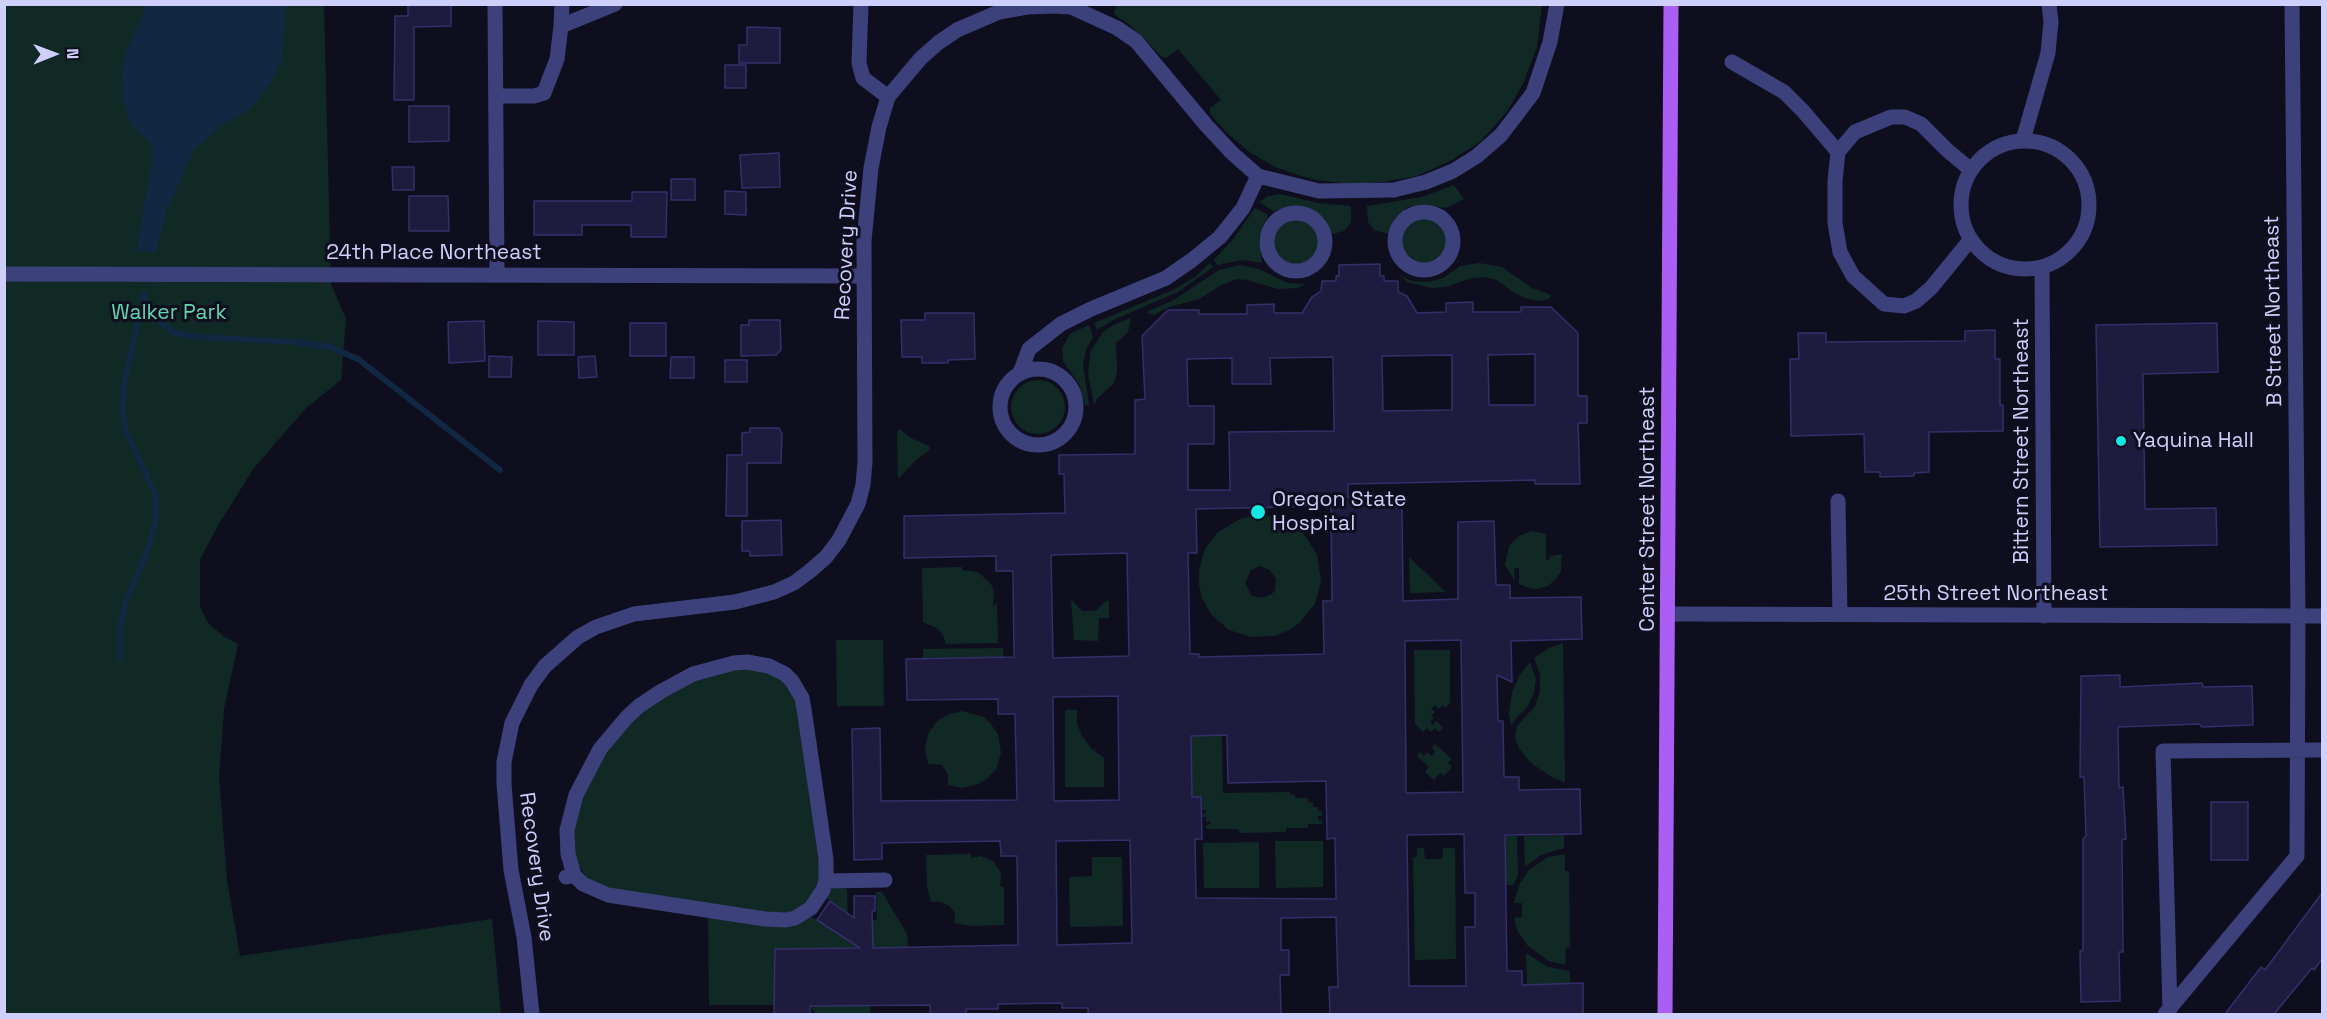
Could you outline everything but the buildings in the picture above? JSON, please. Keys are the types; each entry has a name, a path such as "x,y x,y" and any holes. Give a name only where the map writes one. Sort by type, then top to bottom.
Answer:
{"main road":[{"name":"Center Street Northeast","path":"1665,1014 1671,4"}],"street":[{"path":"495,4 497,274"},
{"path":"495,96 534,96 544,93 557,59 562,4"},
{"path":"561,26 615,4"},
{"path":"861,4 859,63 863,78 888,97"},
{"name":"Recovery Drive","path":"532,1014 524,936 511,870 504,784 504,762 512,723 531,685 545,666 578,637 596,627 634,614 755,599 794,584 826,557 853,516 864,481 865,462 863,276 866,205 871,168 888,97 921,58 938,43 972,22 999,12 1027,8 1088,9 1136,41 1206,125 1258,176 1319,191 1394,190 1425,182 1453,171 1477,156 1501,135 1533,93 1550,42 1557,4"},
{"path":"2023,140 2048,53 2051,22 2049,4"},
{"name":"B Street Northeast","path":"2167,1012 2297,856 2298,616 2292,4"},
{"path":"1732,62 1784,92 1838,152"},
{"path":"1971,170 1921,124 1905,117 1891,117 1855,132 1838,152 1834,182 1835,223 1840,252 1853,276 1884,304 1904,306 1916,302 1931,288 1971,239"},
{"path":"2023,140 2043,143 2062,152 2076,167 2086,185 2089,205 2086,226 2076,244 2061,258 2042,267 2022,269 2002,265 1984,255 1971,239 1963,223 1961,205 1963,186 1971,170 1985,154 2003,144 2023,140"},
{"path":"1020,373 1032,369 1044,369 1066,380 1076,402 1076,414 1064,436 1040,445 1028,444 1016,438 1007,429 1002,417 1000,405 1003,392 1010,381 1020,373 1029,349 1060,324 1166,278 1192,260 1220,237 1237,215 1258,176"},
{"name":"Bittern Street Northeast","path":"2042,267 2044,616"},
{"name":"24th Place Northeast","path":"4,274 863,276"},
{"path":"1838,501 1840,615"},
{"name":"25th Street Northeast","path":"1669,614 2322,616"},
{"path":"747,662 769,666 785,674 797,688 802,699 826,859 826,881 817,900 803,914 786,920 608,896 570,876 567,842 572,808 592,763 613,733 639,706 679,680 704,669 747,662"},
{"path":"2167,1012 2163,752 2322,750"},
{"path":"826,881 885,880"}],"green space":[{"path":"1117,4 1542,5 1537,47 1523,84 1506,113 1481,141 1452,160 1417,176 1383,182 1351,184 1316,180 1298,175 1275,167 1251,153 1228,134 1210,114 1210,108 1221,100 1178,49 1166,58 1162,57 1129,24 1116,16 1114,13"},
{"name":"Walker Park","path":"5,5 324,5 331,284 346,319 341,380 306,408 254,468 200,559 200,607 208,623 223,636 238,644 224,709 219,777 227,880 240,956 492,919 501,1014 5,1014"},
{"path":"1454,185 1464,199 1446,208 1423,204 1408,207 1395,218 1388,234 1374,230 1368,222 1367,206 1422,197"},
{"path":"1280,194 1318,203 1351,206 1351,222 1344,231 1332,234 1324,218 1310,209 1296,206 1273,211 1259,202 1268,196"},
{"path":"1255,208 1267,214 1268,217 1259,238 1262,263 1242,260 1217,265 1214,260 1234,238"},
{"path":"1424,219 1440,225 1446,241 1440,257 1424,263 1408,257 1402,241 1408,225"},
{"path":"1296,220 1311,227 1318,242 1311,257 1296,264 1281,257 1274,242 1281,227"},
{"path":"1210,263 1213,267 1178,292 1115,319 1097,330 1094,323 1173,290 1195,277"},
{"path":"1479,263 1502,267 1532,288 1551,295 1550,298 1542,301 1527,299 1497,280 1485,277 1472,278 1446,287 1431,288 1407,282 1400,275 1411,281 1428,282 1443,278 1460,266"},
{"path":"1240,265 1259,269 1287,283 1306,284 1297,288 1278,289 1236,279 1199,299 1169,307 1154,315 1148,313 1174,300 1219,270"},
{"path":"1131,318 1128,332 1116,343 1117,372 1114,383 1094,405 1088,373 1091,350 1103,332"},
{"path":"1089,325 1093,337 1086,350 1083,364 1089,405 1085,405 1079,384 1063,361 1062,348 1070,334"},
{"path":"1038,380 1048,382 1057,388 1063,397 1065,407 1063,417 1057,426 1048,432 1038,434 1028,432 1019,426 1013,417 1011,407 1013,397 1019,388 1028,382"},
{"path":"900,429 911,438 929,446 930,450 916,460 898,479 897,432"},
{"path":"1263,515 1290,523 1306,537 1317,555 1321,581 1315,604 1300,622 1275,636 1251,637 1229,630 1211,614 1202,598 1199,570 1205,549 1218,532 1242,518","holes":["1260,566 1270,570 1276,579 1275,590 1272,594 1262,598 1252,596 1245,583 1251,570"]},
{"path":"1531,531 1546,534 1546,560 1550,560 1550,556 1562,554 1561,571 1555,580 1548,586 1538,589 1519,584 1519,568 1514,568 1515,581 1505,565 1509,546 1519,536"},
{"path":"1409,557 1446,592 1410,593"},
{"path":"962,567 962,570 978,572 991,584 994,592 993,607 997,602 998,643 946,644 937,628 923,622 922,568"},
{"path":"1071,599 1082,611 1097,610 1109,601 1109,618 1099,618 1098,641 1074,640"},
{"path":"836,640 883,640 884,706 837,706"},
{"path":"1563,643 1565,782 1553,778 1531,763 1520,750 1515,739 1517,726 1535,706 1540,692 1540,674 1534,658 1549,648"},
{"path":"1003,648 1003,657 923,658 923,649"},
{"path":"1414,650 1450,650 1450,703 1446,708 1443,705 1438,709 1435,705 1431,709 1435,712 1430,722 1433,725 1437,721 1443,728 1439,732 1435,728 1431,732 1427,728 1423,732 1415,724"},
{"path":"1530,662 1536,679 1534,693 1526,709 1511,726 1509,713 1512,692 1520,674"},
{"path":"749,667 779,677 795,695 821,877 812,898 798,910 782,914 620,892 587,878 572,855 576,812 598,762 639,713 685,683"},
{"path":"1065,710 1077,710 1077,724 1082,736 1092,749 1104,758 1104,787 1065,787"},
{"path":"962,711 984,717 990,723 998,734 1001,753 996,769 988,778 978,784 963,788 948,785 948,774 942,765 928,764 925,748 928,734 937,721 947,715"},
{"path":"1222,735 1223,793 1290,792 1290,795 1294,794 1295,798 1308,798 1308,802 1313,803 1313,807 1318,807 1318,811 1322,811 1322,816 1318,816 1318,820 1322,820 1322,824 1308,824 1308,828 1286,828 1286,832 1239,833 1238,829 1206,829 1206,825 1211,822 1206,822 1206,817 1201,817 1206,810 1201,810 1201,797 1192,797 1191,736"},
{"path":"1435,744 1452,759 1448,763 1452,767 1444,776 1440,773 1434,780 1425,772 1429,767 1417,756 1420,752 1424,756 1427,752 1432,756 1435,751 1432,748"},
{"path":"1564,835 1564,848 1541,855 1525,867 1524,836"},
{"path":"1505,836 1517,836 1518,876 1513,885 1506,885"},
{"path":"1275,841 1323,841 1323,887 1276,888"},
{"path":"1259,842 1259,888 1204,888 1203,843"},
{"path":"1417,848 1424,848 1425,859 1442,859 1443,848 1455,848 1456,959 1415,960 1413,858 1417,857"},
{"path":"971,854 971,858 980,856 993,861 1001,873 1000,886 1004,887 1004,925 971,926 954,923 955,914 950,906 941,902 931,902 927,887 926,855"},
{"path":"1565,854 1565,871 1569,871 1570,947 1566,948 1565,965 1548,961 1527,945 1517,930 1514,918 1522,917 1522,903 1514,903 1519,885 1529,870 1548,857"},
{"path":"1092,857 1122,857 1123,926 1070,927 1069,877 1092,876"},
{"path":"833,887 847,889 848,924 872,923 872,920 877,920 876,892 882,892 907,934 908,947 776,949 774,1005 709,1005 708,917 810,916 830,928 842,910 826,898"},
{"path":"1526,953 1548,967 1570,971 1570,984 1527,985"},
{"path":"870,1005 870,1014 816,1014 810,1006"}],"water":[{"path":"147,5 286,5 282,59 272,82 250,109 224,124 194,150 167,210 156,252 136,251 152,164 152,144 132,126 123,101 122,75 125,53"}],"waterway":[{"path":"144,294 154,317 174,333 201,337 295,342 330,347 358,359 500,470"},
{"path":"120,658 120,627 126,601 147,552 156,521 156,496 126,431 123,410 124,384 144,294"}],"place":[{"name":"Yaquina Hall","path":"2121,441"},
{"name":"Oregon State Hospital","path":"1258,512"}]}
